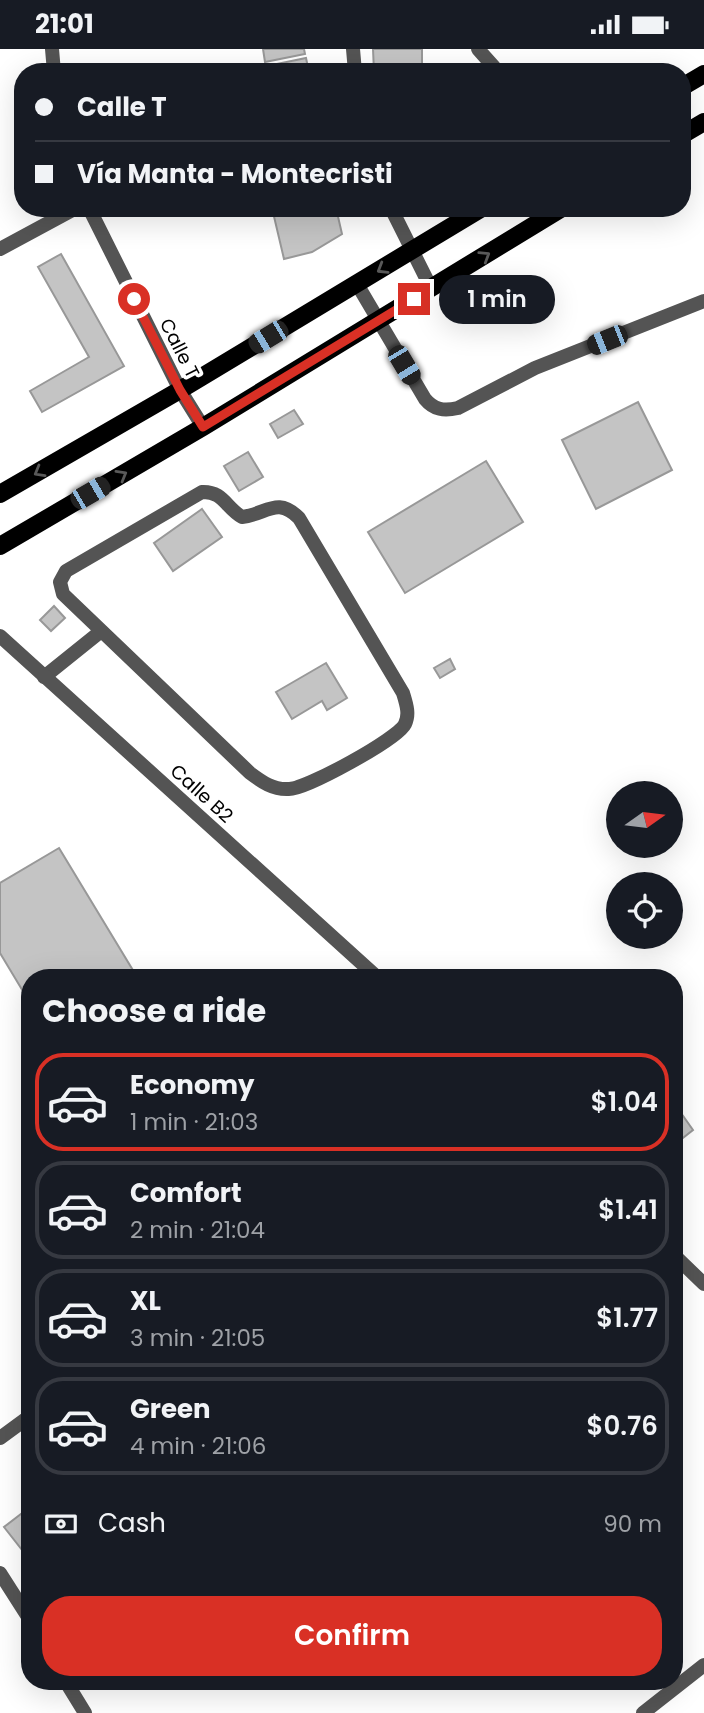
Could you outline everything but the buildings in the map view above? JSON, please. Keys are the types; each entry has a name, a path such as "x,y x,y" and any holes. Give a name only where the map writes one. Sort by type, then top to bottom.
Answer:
{"main road":[{"path":"0,494 180,390 467,217"},
{"path":"0,546 203,427 547,217"}],"street":[{"path":"0,249 59,217"},
{"name":"Calle T","path":"94,217 180,390 203,427"},
{"path":"395,217 431,288"},
{"path":"357,284 425,399 430,406 447,410 458,408 535,369 704,301"},
{"path":"202,492 212,492 222,497 235,513 242,517 254,516 271,507 290,509 299,518 403,693 408,714 406,723 391,739 306,786 286,790 276,788 250,773 100,632 63,594 60,582 66,571 202,492"},
{"path":"44,677 100,632"},
{"name":"Calle B2","path":"0,636 368,969"},
{"path":"683,1264 704,1284"},
{"path":"0,1438 21,1423"},
{"path":"0,1573 21,1607"},
{"path":"683,1682 704,1665"},
{"path":"71,1690 85,1713"},
{"path":"643,1713 672,1690"}],"route":[{"path":"134,299 180,390 203,427 414,299"}]}
